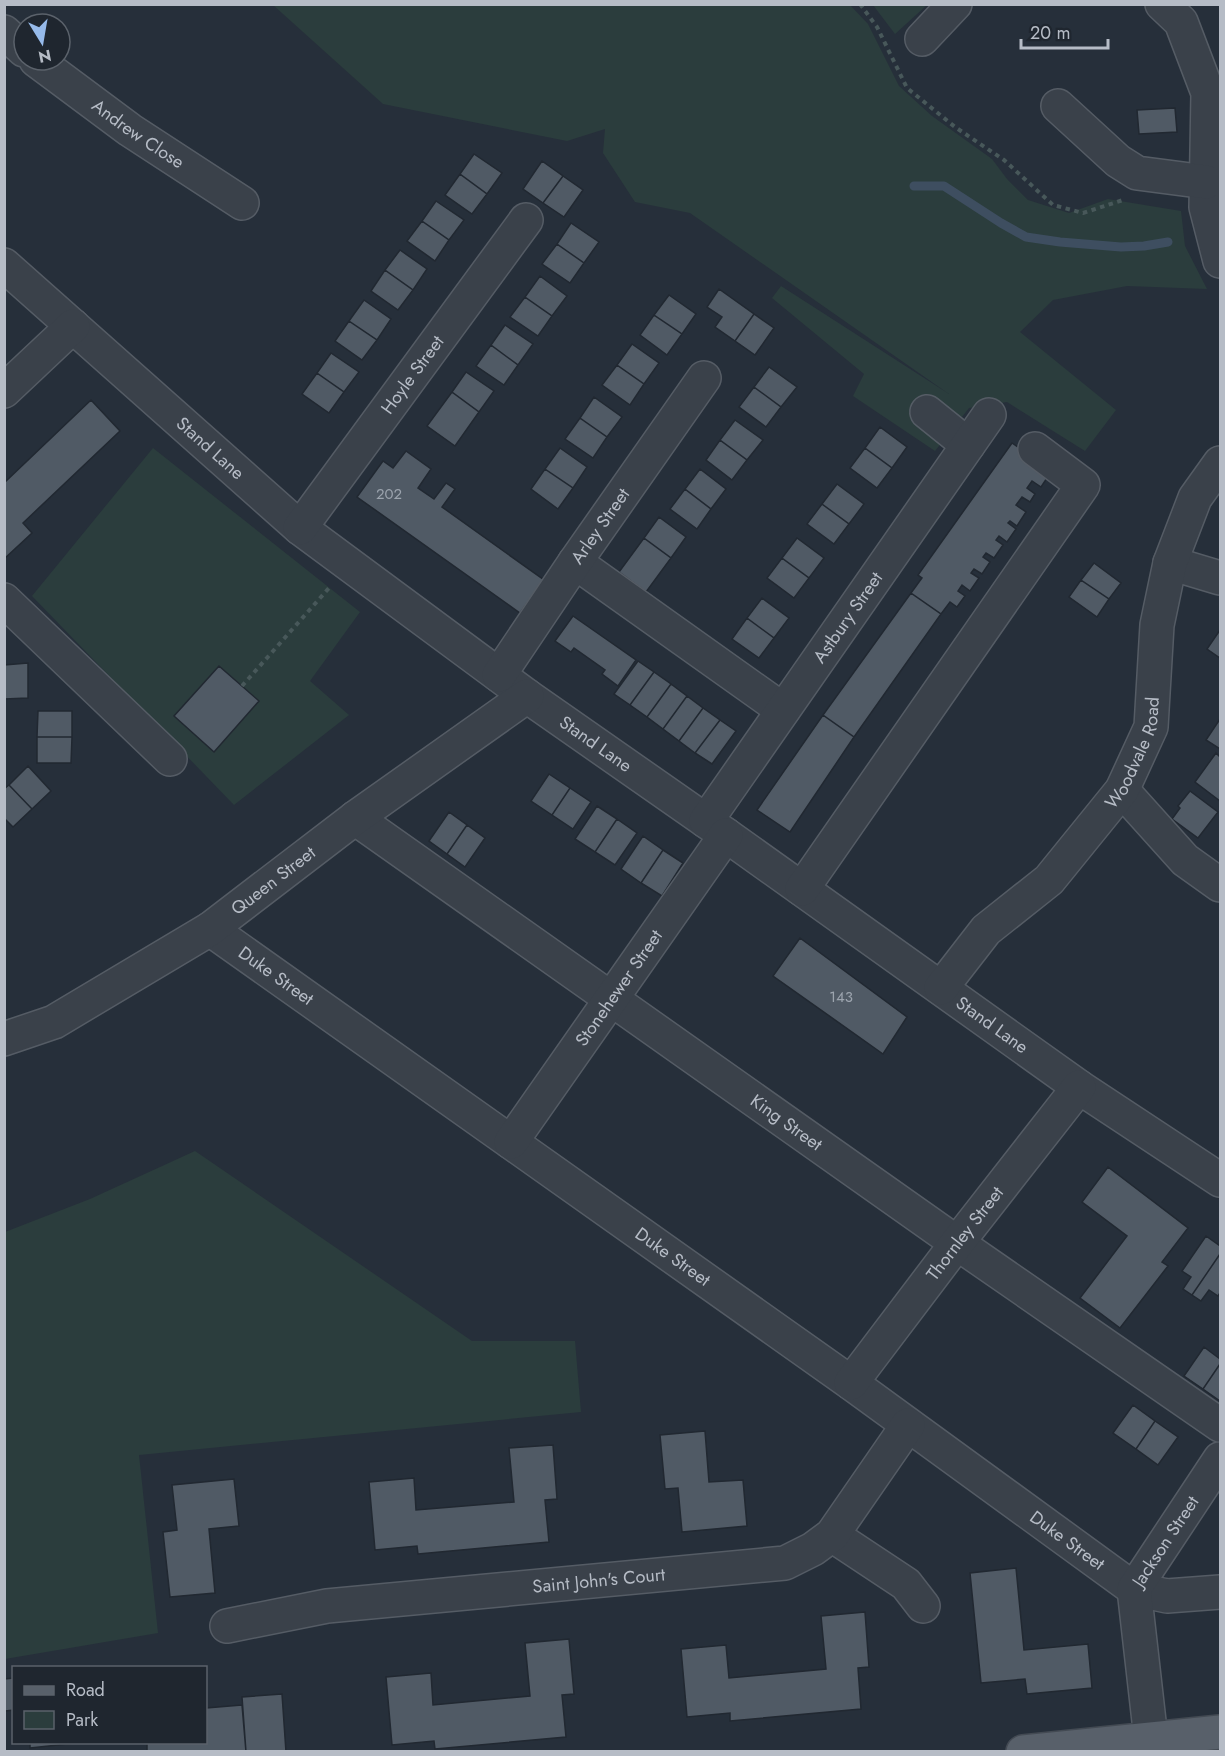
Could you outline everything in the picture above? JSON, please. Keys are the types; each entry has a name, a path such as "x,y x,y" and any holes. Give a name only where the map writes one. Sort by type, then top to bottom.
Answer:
{"main road":[{"path":"1023,1752 1221,1732"}],"street":[{"path":"922,39 955,4"},
{"path":"1162,4 1181,22 1208,93 1211,163 1206,207 1221,261"},
{"name":"Andrew Close","path":"52,72 130,130 242,203"},
{"path":"1058,106 1118,161 1137,173 1211,163"},
{"name":"Hoyle Street","path":"300,528 526,220"},
{"name":"Stand Lane","path":"4,265 300,528 526,696 716,828 1079,1087 1221,1180"},
{"path":"4,391 73,326"},
{"name":"Arley Street","path":"499,675 704,378"},
{"path":"927,412 968,445"},
{"name":"Astbury Street","path":"716,828 783,710 988,415"},
{"path":"802,889 1083,485 1035,449"},
{"name":"Woodvale Road","path":"941,988 987,930 1049,880 1122,790 1151,728 1157,625 1170,563 1196,498 1221,464"},
{"path":"575,562 783,710"},
{"path":"1170,563 1221,578"},
{"path":"4,600 170,759"},
{"name":"Queen Street","path":"6,1037 54,1022 210,929 355,818 526,696"},
{"path":"1122,790 1185,860 1221,885"},
{"name":"King Street","path":"355,818 957,1243 1221,1425"},
{"name":"Stonehewer Street","path":"511,1142 613,1000 716,828"},
{"name":"Duke Street","path":"210,929 851,1383 1134,1589"},
{"name":"Thornley Street","path":"851,1383 1079,1087"},
{"name":"Saint John's Court","path":"227,1626 327,1606 785,1563 813,1549 832,1535 908,1425"},
{"name":"Jackson Street","path":"1151,1739 1134,1589 1221,1459"},
{"path":"832,1535 906,1584 922,1606"},
{"path":"1134,1589 1167,1596 1221,1592"}],"path":[{"path":"860,4 877,27 907,88 955,127 1004,160 1053,205 1083,213 1131,197"},
{"path":"242,686 350,565"}],"green space":[{"path":"273,5 850,5 868,24 899,86 932,116 992,159 1007,179 1028,200 1069,213 1108,199 1181,211 1185,246 1207,289 1127,286 1053,300 1020,332 1116,410 1085,451 1007,402 969,408 935,451 853,396 864,374 772,298 781,286 949,394 690,213 635,202 603,153 605,129 567,141 383,104"},
{"path":"873,5 927,5 895,34"},
{"path":"153,448 360,612 310,681 349,715 234,805 32,596"},
{"path":"195,1151 472,1341 575,1341 581,1412 139,1455 158,1633 5,1659 5,1232 90,1199"}],"building":[{"path":"1175,108 1177,132 1139,134 1137,110"},
{"path":"474,154 502,173 487,194 460,174"},
{"path":"542,161 563,176 543,203 523,189"},
{"path":"460,174 487,194 472,214 445,195"},
{"path":"563,176 583,190 564,217 543,203"},
{"path":"436,201 464,220 449,240 422,221"},
{"path":"422,221 449,240 435,261 407,241"},
{"path":"571,223 599,242 584,263 557,244"},
{"path":"557,244 584,263 570,283 542,264"},
{"path":"400,250 427,269 413,290 385,270"},
{"path":"385,270 413,290 398,310 371,291"},
{"path":"540,276 567,296 552,316 525,297"},
{"path":"719,289 754,314 735,341 715,327 722,317 707,307"},
{"path":"669,295 696,314 682,334 654,315"},
{"path":"525,297 552,316 538,336 510,317"},
{"path":"364,300 391,319 377,340 349,321"},
{"path":"754,314 774,328 755,355 735,341"},
{"path":"654,315 682,334 667,355 640,335"},
{"path":"349,321 377,340 362,360 335,341"},
{"path":"505,325 533,344 518,365 491,345"},
{"path":"632,344 659,363 644,384 617,365"},
{"path":"491,345 518,365 504,385 476,366"},
{"path":"331,353 359,372 344,392 317,373"},
{"path":"617,365 644,384 630,405 602,385"},
{"path":"769,367 797,387 781,407 754,387"},
{"path":"466,372 494,391 479,412 452,392"},
{"path":"317,373 344,392 329,413 302,394"},
{"path":"754,387 781,407 766,427 739,407"},
{"path":"452,392 479,412 455,446 427,426"},
{"path":"594,397 622,417 607,437 580,418"},
{"path":"91,400 120,431 23,523 32,533 4,559 4,483"},
{"path":"580,418 607,437 593,458 565,439"},
{"path":"735,420 763,440 747,460 720,440"},
{"path":"880,427 907,447 892,468 865,448"},
{"path":"720,440 747,460 732,480 706,460"},
{"path":"1012,443 1042,464 1047,478 1041,487 1032,481 1027,488 1035,494 1030,502 1022,497 1016,505 1026,512 1017,526 1010,521 1008,523 1016,529 1007,542 999,536 996,540 1003,545 994,558 986,553 983,557 990,562 982,574 974,569 971,573 979,578 970,591 962,585 958,591 965,596 957,607 950,602 941,614 911,593 922,578 918,575"},
{"path":"560,448 587,467 573,488 545,469"},
{"path":"865,448 892,468 877,488 850,468"},
{"path":"406,451 431,469 418,488 434,499 446,483 455,489 442,507 544,580 520,613 357,497 383,461 393,468"},
{"path":"545,469 573,488 558,509 531,489"},
{"path":"700,469 726,489 711,509 685,489"},
{"path":"837,484 864,504 849,524 822,504"},
{"path":"685,489 711,509 697,529 670,509"},
{"path":"822,504 849,524 834,544 807,524"},
{"path":"659,517 686,537 671,558 644,538"},
{"path":"644,538 671,558 646,592 619,572"},
{"path":"797,538 824,558 809,578 782,558"},
{"path":"782,558 809,578 794,598 767,578"},
{"path":"1094,563 1121,583 1109,599 1081,580"},
{"path":"1081,580 1109,599 1097,617 1069,597"},
{"path":"911,593 941,614 854,737 823,715"},
{"path":"762,598 789,618 774,638 747,618"},
{"path":"573,616 636,660 618,686 602,674 605,670 574,648 571,652 555,641"},
{"path":"747,618 774,638 759,658 732,639"},
{"path":"1220,630 1220,658 1207,649"},
{"path":"638,661 654,672 630,705 614,694"},
{"path":"28,663 28,698 4,699 4,665"},
{"path":"219,666 259,701 214,752 174,716"},
{"path":"654,672 671,684 647,717 630,705"},
{"path":"671,684 687,696 663,729 647,717"},
{"path":"687,696 703,708 679,741 663,729"},
{"path":"703,708 720,720 695,753 679,741"},
{"path":"38,711 72,711 72,737 37,737"},
{"path":"823,715 854,737 790,832 757,810"},
{"path":"1220,719 1220,749 1206,740"},
{"path":"720,720 736,731 712,764 695,753"},
{"path":"37,737 72,737 71,763 37,763"},
{"path":"1216,753 1220,757 1220,801 1195,782"},
{"path":"28,766 51,791 32,809 9,785"},
{"path":"549,774 570,788 552,815 531,801"},
{"path":"9,785 32,809 13,827 4,818 4,789"},
{"path":"570,788 591,802 573,829 552,815"},
{"path":"1190,791 1218,812 1198,838 1172,819 1180,808 1178,806"},
{"path":"597,806 617,819 595,852 575,839"},
{"path":"449,812 467,825 447,854 429,841"},
{"path":"617,819 637,833 615,865 595,852"},
{"path":"467,825 485,838 465,867 447,854"},
{"path":"643,836 663,850 641,883 621,869"},
{"path":"663,850 683,863 662,896 641,883"},
{"path":"800,938 907,1017 883,1054 773,976"},
{"path":"1108,1167 1188,1228 1162,1262 1168,1266 1120,1328 1080,1298 1127,1236 1082,1202"},
{"path":"1206,1236 1220,1246 1220,1254 1192,1295 1183,1289 1191,1277 1182,1271"},
{"path":"1220,1254 1220,1293 1218,1296 1209,1290 1201,1301 1192,1295"},
{"path":"1204,1347 1220,1359 1220,1364 1203,1389 1184,1376"},
{"path":"1220,1364 1220,1401 1203,1389"},
{"path":"1133,1405 1155,1421 1136,1449 1113,1433"},
{"path":"1155,1421 1178,1437 1158,1465 1136,1449"},
{"path":"705,1431 709,1482 743,1480 747,1526 682,1532 678,1488 665,1489 660,1435"},
{"path":"553,1445 557,1499 545,1500 549,1542 418,1554 417,1546 375,1550 369,1482 414,1478 416,1510 514,1502 509,1448"},
{"path":"234,1479 239,1526 209,1529 215,1593 170,1597 163,1532 177,1530 172,1485"},
{"path":"1016,1568 1024,1650 1088,1644 1092,1688 1027,1694 1025,1679 981,1683 970,1573"},
{"path":"865,1612 869,1667 858,1668 861,1709 730,1721 730,1713 687,1717 681,1649 726,1645 729,1678 826,1669 821,1616"},
{"path":"569,1639 574,1694 562,1695 566,1737 435,1749 434,1741 392,1745 386,1677 431,1673 433,1705 530,1696 525,1643"},
{"path":"12,1678 12,1710 5,1711 4,1679"},
{"path":"282,1694 286,1752 246,1752 242,1697"},
{"path":"242,1705 246,1752 147,1752 147,1744 207,1744 207,1708"},
{"path":"30,1744 67,1744 30,1748"}],"waterway":[{"path":"914,186 944,186 1026,237 1121,247 1168,242"}]}
